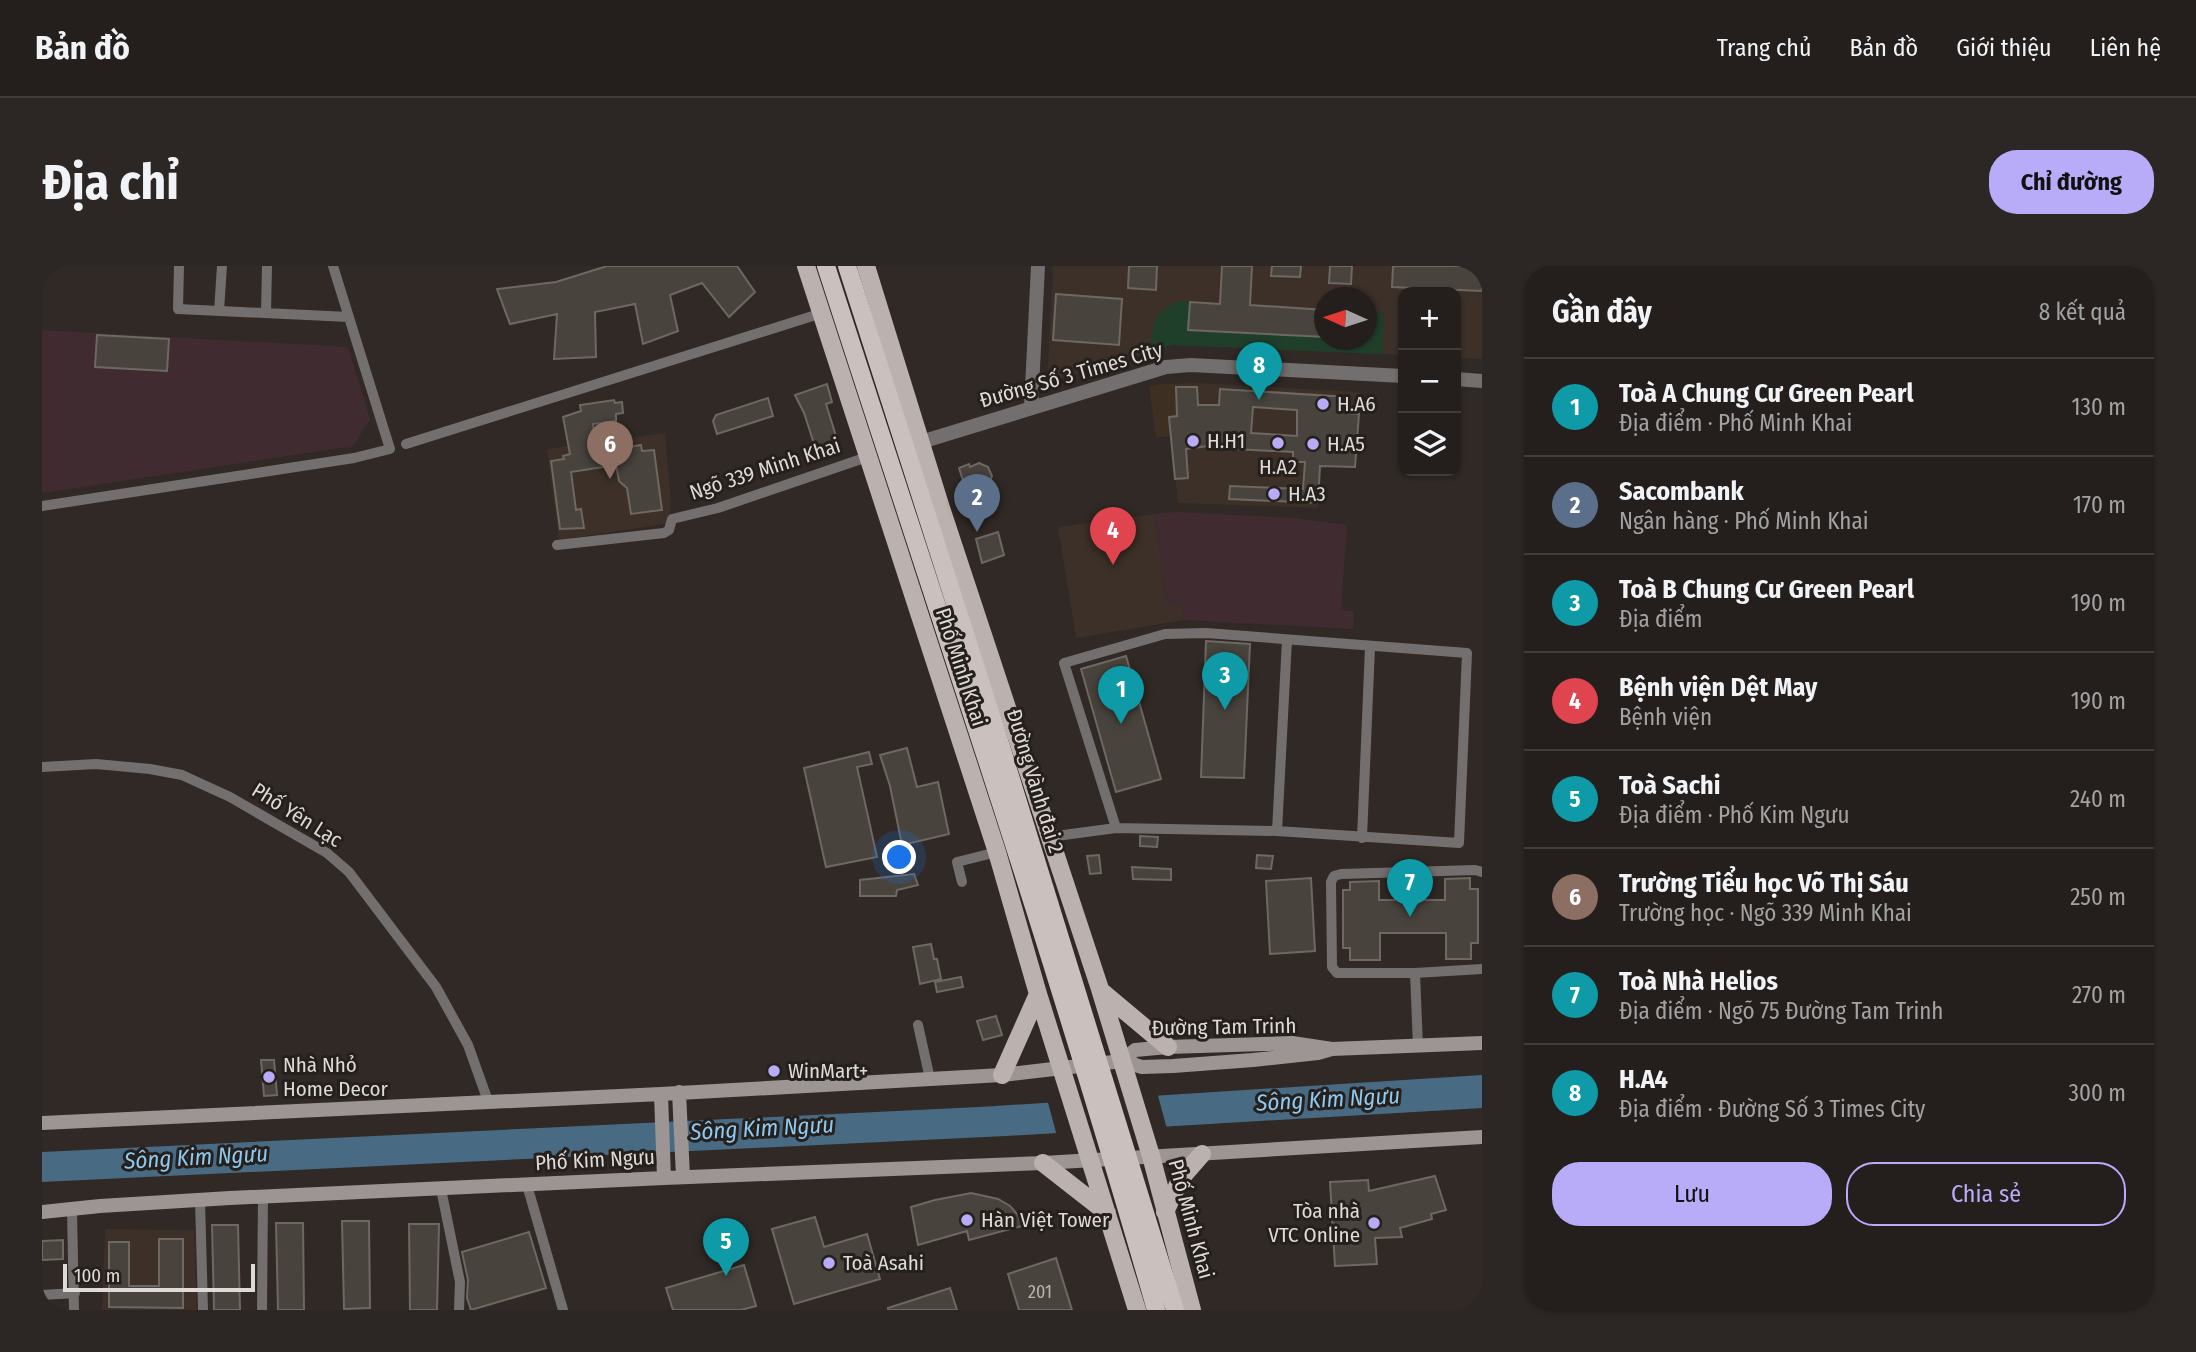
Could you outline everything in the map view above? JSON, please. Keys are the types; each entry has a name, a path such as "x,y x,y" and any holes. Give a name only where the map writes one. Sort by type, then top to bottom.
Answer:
{"highway":[{"name":"Đường Vành đai 2","path":"849,272 997,734 1175,1310"},
{"name":"Đường Vành đai 2","path":"829,274 956,664 1119,1181 1156,1310"}],"main road":[{"name":"Phố Minh Khai","path":"806,266 997,852 1088,1152"},
{"name":"Phố Minh Khai","path":"866,266 920,442 1100,989 1148,1148 1192,1310"},
{"path":"847,387 898,369"},
{"path":"870,456 920,442"},
{"path":"1100,989 1168,1047"},
{"path":"1002,1075 1038,994"},
{"name":"Đường Tam Trinh","path":"1064,1076 1122,1061 1135,1050 1168,1047 1279,1043 1332,1049 1482,1043"},
{"name":"Đường Tam Trinh","path":"1122,1061 1142,1067 1163,1066 1253,1060 1332,1049"},
{"path":"42,1123 1002,1075 1064,1076"},
{"path":"678,1093 683,1177"},
{"path":"661,1094 664,1178"},
{"path":"1148,1148 1202,1154 1482,1137"},
{"name":"Phố Kim Ngưu","path":"42,1212 200,1200 1043,1163 1088,1152 1148,1148"},
{"path":"1088,1152 1137,1310"},
{"path":"1165,1212 1181,1178 1202,1154"},
{"path":"1043,1163 1107,1213"}],"street":[{"path":"179,266 178,309 349,317"},
{"path":"219,311 222,266"},
{"path":"266,313 267,266"},
{"path":"42,506 354,458 390,449 333,266"},
{"path":"1031,408 1038,266"},
{"path":"406,444 822,313"},
{"name":"Đường Số 3 Times City","path":"920,442 1166,367 1191,365 1398,376"},
{"path":"1461,379 1482,381"},
{"name":"Ngõ 339 Minh Khai","path":"557,545 664,533 669,530 672,519 718,508 870,456"},
{"path":"1049,837 1116,828 1278,831 1459,843 1467,653 1206,633 1165,634 1064,663 1116,828"},
{"path":"1278,831 1287,640"},
{"path":"1362,838 1370,647"},
{"name":"Phố Yên Lạc","path":"42,767 96,764 182,775 230,797 327,853 349,872 436,987 468,1045 488,1101"},
{"path":"962,882 957,862 997,852"},
{"path":"1482,872 1475,870 1334,876 1331,882 1333,970 1337,973 1415,973 1482,969"},
{"path":"1415,973 1418,1047"},
{"path":"918,1024 930,1079"},
{"path":"527,1185 563,1310"},
{"path":"441,1189 460,1282 459,1310"},
{"path":"262,1310 263,1197"},
{"path":"200,1200 203,1310"},
{"path":"72,1211 74,1310"},
{"path":"42,1295 75,1293"}],"shaded area":[{"path":"1053,266 1482,266 1482,359 1461,358 1461,287 1398,287 1398,355 1172,345 1047,383"},
{"path":"42,330 348,347 370,419 353,446 42,493"},
{"path":"1197,383 1199,432 1156,438 1149,387"},
{"path":"1197,383 1360,392 1355,467 1337,466 1321,453 1318,508 1178,503 1171,436 1199,431"},
{"path":"665,433 671,503 670,515 665,524 559,540 547,449"},
{"path":"1175,512 1295,518 1347,525 1341,610 1354,611 1353,629 1184,620 1182,604 1166,604 1155,514"},
{"path":"1155,514 1166,603 1182,604 1184,620 1076,638 1058,527"},
{"path":"105,1229 194,1230 197,1310 102,1310"}],"green space":[{"path":"1179,301 1190,302 1189,330 1314,336 1314,350 1377,350 1377,313 1384,313 1382,354 1172,345 1151,352 1155,321 1170,305"}],"water":[{"name":"Sông Kim Ngưu","path":"1482,1075 1482,1108 1006,1136 42,1182 42,1152 979,1107"}],"pier":[{"path":"1157,1092 1167,1129 1057,1136 1047,1099"}],"building":[{"path":"607,266 737,266 755,292 729,317 702,283 670,295 678,331 643,344 635,304 595,312 596,357 554,359 557,314 510,324 497,289 556,282"},
{"path":"1129,266 1157,266 1156,290 1128,288"},
{"path":"1222,266 1252,266 1250,305 1314,309 1314,336 1188,330 1190,302 1220,304"},
{"path":"1272,266 1301,266 1300,277 1271,276"},
{"path":"1330,266 1352,266 1351,284 1329,283"},
{"path":"1393,266 1482,266 1482,291 1461,290 1461,287 1392,287"},
{"path":"1056,294 1122,299 1119,345 1053,340"},
{"path":"97,335 169,339 167,371 95,367"},
{"path":"827,384 832,402 826,404 840,449 824,457 823,454 818,456 795,395"},
{"path":"1176,387 1197,387 1198,405 1219,405 1220,389 1348,397 1347,413 1359,414 1355,467 1320,466 1318,503 1229,499 1230,486 1303,489 1305,462 1293,462 1293,452 1215,448 1215,445 1186,449 1188,478 1175,479 1169,417 1177,416","holes":["1253,407 1297,410 1297,436 1251,433"]},
{"path":"768,398 773,416 717,434 713,421 716,415"},
{"path":"614,400 615,403 622,402 623,413 616,414 616,421 593,424 596,448 629,443 629,447 641,445 642,451 654,450 662,510 631,514 627,488 619,481 616,465 571,472 576,510 581,509 584,528 560,529 551,461 564,459 563,456 570,454 563,417 581,411 580,405"},
{"path":"979,463 988,467 992,476 987,488 992,504 982,514 973,511 959,468"},
{"path":"998,532 1004,555 982,563 976,539"},
{"path":"1206,641 1250,644 1244,778 1201,777"},
{"path":"1126,656 1161,779 1116,792 1081,669"},
{"path":"907,748 917,787 938,782 949,834 902,845 890,786 880,755"},
{"path":"869,752 872,764 857,767 877,857 826,867 804,768"},
{"path":"1140,836 1158,837 1157,847 1140,846"},
{"path":"1099,855 1101,873 1090,874 1087,856"},
{"path":"1257,855 1273,856 1271,869 1256,868"},
{"path":"1132,867 1171,869 1171,880 1133,879"},
{"path":"914,874 918,885 897,890 896,896 860,896 860,880"},
{"path":"1311,878 1315,951 1270,954 1266,881"},
{"path":"1470,878 1470,889 1478,889 1478,943 1471,943 1471,959 1446,959 1446,933 1380,933 1380,960 1350,960 1350,948 1343,948 1343,890 1350,890 1350,882 1379,881 1379,900 1445,900 1445,879"},
{"path":"931,944 941,979 920,984 913,947"},
{"path":"961,977 963,987 937,992 935,982"},
{"path":"996,1016 1002,1035 983,1040 977,1021"},
{"name":"Nhà Nhỏ Home Decor","path":"261,1060 274,1060 277,1095 264,1096"},
{"name":"Tòa nhà VTC Online","path":"1435,1176 1446,1210 1431,1214 1432,1219 1400,1228 1402,1237 1375,1238 1377,1264 1335,1266 1330,1182 1368,1180 1369,1191"},
{"name":"Hàn Việt Tower","path":"971,1193 998,1199 1010,1206 1018,1215 1022,1226 969,1240 967,1231 918,1245 911,1207"},
{"name":"Toà Asahi","path":"815,1217 824,1247 867,1234 880,1279 794,1304 772,1229"},
{"path":"342,1221 369,1221 370,1308 344,1309"},
{"path":"276,1223 303,1223 304,1310 278,1310"},
{"path":"409,1224 439,1224 437,1310 410,1310"},
{"path":"212,1225 238,1225 240,1310 214,1310"},
{"path":"529,1232 546,1288 471,1310 467,1298 468,1280 462,1252"},
{"path":"159,1239 183,1239 183,1308 109,1307 109,1242 129,1242 129,1286 159,1286"},
{"path":"63,1240 63,1259 42,1260 42,1241"},
{"path":"1056,1258 1072,1310 1019,1310 1008,1274"},
{"path":"744,1265 756,1306 741,1310 673,1310 666,1288"},
{"path":"950,1288 957,1310 888,1310 888,1308"}],"place":[{"name":"H.A4","path":"1259,400"},
{"name":"H.A6","path":"1323,404"},
{"name":"H.H1","path":"1193,441"},
{"name":"H.A2","path":"1278,443"},
{"name":"H.A5","path":"1313,444"},
{"name":"Trường Tiểu học Võ Thị Sáu","path":"610,479"},
{"name":"H.A3","path":"1274,494"},
{"name":"Sacombank","path":"977,532"},
{"name":"Bệnh viện Dệt May","path":"1113,565"},
{"name":"Toà B Chung Cư Green Pearl","path":"1225,710"},
{"name":"Toà A Chung Cư Green Pearl","path":"1121,724"},
{"name":"Toà Nhà Helios","path":"1410,917"},
{"name":"WinMart+","path":"774,1071"},
{"name":"Nhà Nhỏ Home Decor","path":"269,1077"},
{"name":"Hàn Việt Tower","path":"967,1220"},
{"name":"Tòa nhà VTC Online","path":"1374,1223"},
{"name":"Toà Asahi","path":"829,1263"},
{"name":"Toà Sachi","path":"726,1276"}]}
